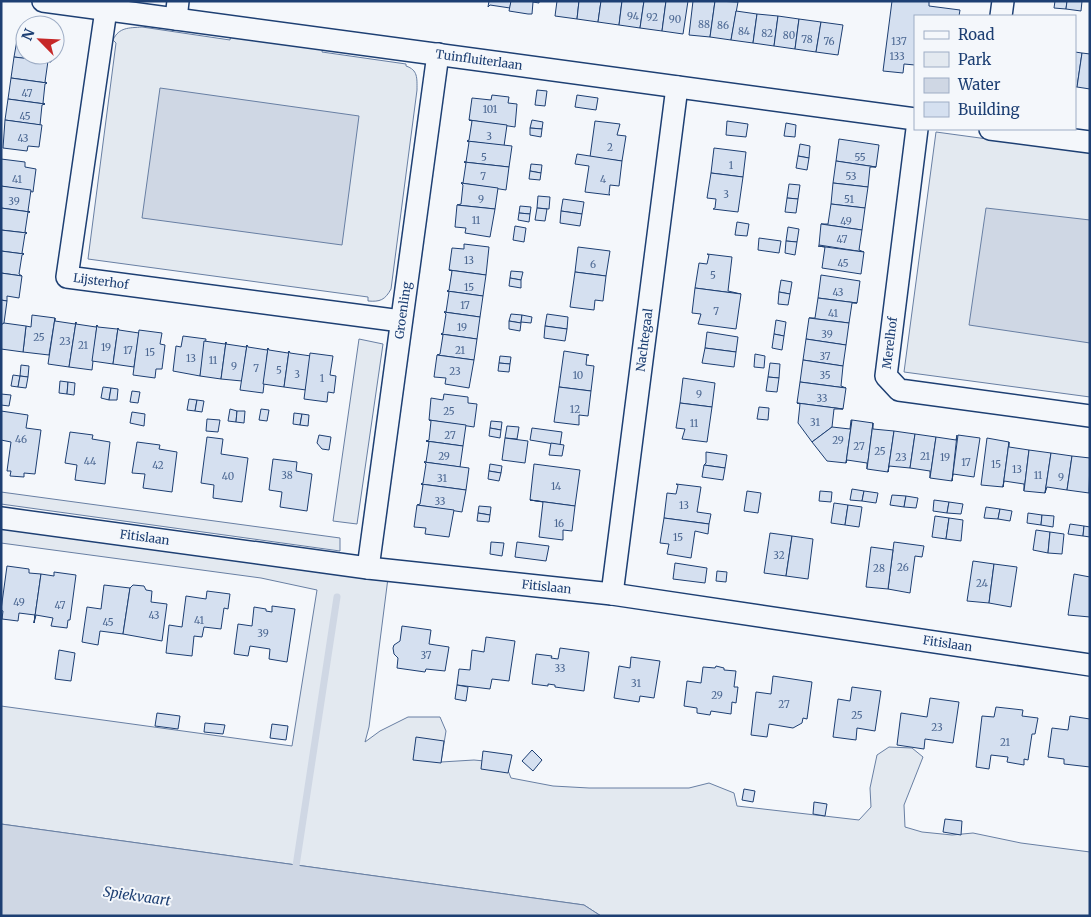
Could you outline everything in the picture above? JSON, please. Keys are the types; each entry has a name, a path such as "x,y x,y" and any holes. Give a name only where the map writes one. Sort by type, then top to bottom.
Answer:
{"street":[{"name":"Tuinfluiterlaan","path":"43,1 106,10 177,10 438,54 914,119"},
{"path":"1001,15 1003,1"},
{"name":"Lijsterhof","path":"106,10 67,277 401,321"},
{"name":"Groenling","path":"368,568 438,54"},
{"name":"Nachtegaal","path":"612,594 677,86"},
{"name":"Merelhof","path":"917,130 886,376 899,390 1090,416"},
{"path":"998,130 1090,142"},
{"name":"Fitislaan","path":"1,518 368,568 612,594 1090,665"}],"green space":[{"path":"142,27 230,40 231,34 323,46 322,52 406,64 415,72 417,90 391,289 387,296 379,301 368,301 368,297 88,259 116,43 113,40 121,30"},
{"path":"936,132 1090,153 1090,397 904,372"},
{"path":"359,339 383,344 357,524 333,521"},
{"path":"1,492 340,538 340,551 1,504"},
{"path":"1,525 388,578 369,727 365,742 380,731 408,717 440,717 446,731 441,762 474,760 505,763 511,778 553,786 689,788 709,783 734,793 737,806 859,820 871,807 870,788 877,755 889,747 912,748 923,757 904,805 905,827 922,832 952,835 973,833 1021,843 1090,852 1090,916 601,916 584,905 1,824 1,706 292,746 317,590 261,578 1,543"}],"water":[{"path":"160,88 359,116 342,245 142,218"},
{"path":"986,208 1090,220 1090,343 969,325"},
{"name":"Spiekvaart","path":"1,824 584,905 601,916 1,916"}],"building":[{"path":"489,1 511,1 510,8 490,5 488,7"},
{"path":"511,1 539,1 539,3 533,2 532,14 528,14 509,11"},
{"path":"557,1 579,1 577,19 555,16"},
{"path":"579,1 601,1 598,22 577,19"},
{"path":"601,1 622,1 619,25 598,22"},
{"path":"622,1 644,1 640,28 619,25"},
{"path":"644,1 666,1 662,31 640,28"},
{"path":"666,1 688,1 683,34 662,31"},
{"path":"693,1 715,1 710,37 689,35"},
{"path":"715,1 738,2 731,40 710,37"},
{"path":"892,1 929,1 929,6 960,10 959,15 914,15 914,65 904,64 903,73 883,71"},
{"path":"1055,1 1067,1 1066,9 1054,8"},
{"path":"1067,1 1082,1 1081,11 1066,9"},
{"path":"736,11 757,14 753,43 731,40"},
{"path":"757,14 778,16 774,46 753,43"},
{"path":"778,16 799,19 795,49 774,46"},
{"path":"799,19 821,22 816,52 795,49"},
{"path":"821,22 843,25 838,55 816,52"},
{"path":"1076,52 1082,53 1076,87"},
{"path":"1082,53 1090,54 1090,89 1077,87"},
{"path":"14,57 15,65 47,65 45,82 47,83 11,78"},
{"path":"11,78 47,83 45,84 43,103 45,104 8,99"},
{"path":"537,90 547,91 545,106 535,105"},
{"path":"492,95 509,97 508,103 517,104 515,127 469,120 472,98 491,100"},
{"path":"577,95 598,98 596,110 575,107"},
{"path":"8,99 45,104 42,105 40,125 5,120"},
{"path":"5,120 42,125 39,147 28,146 27,151 3,148"},
{"path":"469,120 507,125 504,146 467,141 469,140 472,121"},
{"path":"532,120 543,122 542,129 530,128"},
{"path":"595,121 620,124 617,135 626,136 622,161 590,157"},
{"path":"727,121 748,124 746,137 726,135"},
{"path":"786,123 796,125 795,137 784,136"},
{"path":"530,128 542,129 541,137 530,135"},
{"path":"839,139 879,145 876,167 836,161"},
{"path":"467,141 512,146 509,167 464,162 466,162 469,142"},
{"path":"800,144 810,146 809,158 798,156"},
{"path":"714,148 746,152 743,177 711,173"},
{"path":"577,154 622,161 619,186 610,185 610,195 585,192 589,166 575,164"},
{"path":"798,156 809,158 807,170 796,168"},
{"path":"1,159 25,162 25,167 36,169 33,192 1,186"},
{"path":"836,161 876,167 870,167 868,187 833,183"},
{"path":"464,162 509,167 506,190 461,183 463,183 466,163"},
{"path":"531,164 542,165 541,173 530,171"},
{"path":"530,171 541,173 540,180 529,179"},
{"path":"711,173 743,177 738,212 713,209 715,208 716,199 707,198"},
{"path":"461,183 498,188 495,209 457,205 461,204 463,185"},
{"path":"833,183 868,187 865,208 831,204"},
{"path":"789,184 800,185 798,199 787,198"},
{"path":"1,186 31,190 28,211 30,212 1,208"},
{"path":"538,196 550,197 549,209 537,208"},
{"path":"787,198 798,199 796,213 785,212"},
{"path":"563,199 584,202 582,214 561,211"},
{"path":"831,204 865,208 862,230 821,224 828,224"},
{"path":"457,205 495,209 490,237 465,233 466,228 455,227"},
{"path":"520,206 531,207 530,214 519,213"},
{"path":"1,208 30,212 28,212 25,232 27,233 1,230"},
{"path":"537,208 547,209 545,221 535,220"},
{"path":"561,211 582,214 580,226 560,223"},
{"path":"519,213 530,214 529,222 518,220"},
{"path":"737,222 749,224 747,236 735,235"},
{"path":"821,224 862,230 859,250 864,252 819,245"},
{"path":"515,226 526,228 524,242 513,240"},
{"path":"788,227 799,229 797,242 786,241"},
{"path":"1,230 27,233 25,234 22,253 24,254 1,251"},
{"path":"759,238 781,241 779,253 758,250"},
{"path":"786,241 797,242 795,255 785,253"},
{"path":"464,244 489,247 486,275 449,270 452,248 464,249"},
{"path":"818,246 864,252 861,274 822,268 825,247"},
{"path":"578,247 610,251 606,276 575,272"},
{"path":"1,251 24,254 22,255 19,274 22,276 1,273"},
{"path":"707,254 732,257 728,291 741,294 695,288 699,263 707,264 709,255"},
{"path":"449,270 486,275 483,296 447,291 449,290 452,271"},
{"path":"511,271 523,272 521,280 510,278"},
{"path":"575,272 606,276 603,301 595,300 594,310 570,307"},
{"path":"1,273 22,276 19,298 7,296 7,301 1,300"},
{"path":"821,275 860,281 857,303 818,298"},
{"path":"510,278 521,280 521,288 509,286"},
{"path":"781,280 792,282 790,294 779,292"},
{"path":"695,288 741,294 736,329 698,324 701,314 692,313"},
{"path":"447,291 483,296 480,317 444,312 446,312 449,292"},
{"path":"779,292 790,294 788,305 778,304"},
{"path":"818,298 857,303 852,303 849,323 809,318 815,318"},
{"path":"1,300 7,301 4,323 1,325"},
{"path":"444,312 480,317 477,339 441,334 443,333 446,314"},
{"path":"511,314 522,315 521,323 509,321"},
{"path":"547,314 568,317 567,329 545,326"},
{"path":"32,315 55,318 49,355 23,352 26,326 31,327"},
{"path":"522,315 532,317 531,323 521,322"},
{"path":"55,318 55,321 75,324 76,322 69,367 48,364"},
{"path":"809,318 849,323 846,345 806,339"},
{"path":"776,320 786,322 784,336 774,334"},
{"path":"509,321 521,323 520,331 509,329"},
{"path":"76,322 76,324 96,327 97,325 92,370 69,367"},
{"path":"4,323 26,326 23,352 1,349 1,325"},
{"path":"97,325 98,327 118,328 113,364 92,361"},
{"path":"545,326 567,329 565,341 544,338"},
{"path":"118,328 119,330 139,333 134,367 113,364"},
{"path":"139,330 162,333 160,344 165,345 162,369 156,369 155,378 133,375"},
{"path":"707,332 738,337 736,352 705,348"},
{"path":"441,334 477,339 474,360 437,355 440,354 443,335"},
{"path":"774,334 784,336 782,350 772,348"},
{"path":"183,336 206,339 200,376 173,371 176,346 181,347"},
{"path":"806,339 846,345 843,366 803,360"},
{"path":"204,341 225,344 226,342 221,379 200,376"},
{"path":"226,342 226,344 246,347 247,345 242,381 221,379"},
{"path":"247,345 248,347 267,350 268,348 263,393 240,390"},
{"path":"268,348 269,350 288,353 289,351 284,387 263,384"},
{"path":"705,348 736,352 734,367 702,363"},
{"path":"289,351 290,353 311,356 306,390 284,387"},
{"path":"564,351 589,355 587,355 586,365 594,366 591,391 559,387"},
{"path":"310,353 333,356 330,375 336,376 334,393 328,392 327,402 304,399"},
{"path":"755,354 765,356 764,368 754,367"},
{"path":"437,355 474,360 469,388 445,384 446,378 434,377"},
{"path":"500,356 511,357 510,364 499,363"},
{"path":"803,360 843,366 841,386 846,388 800,382"},
{"path":"499,363 510,364 509,372 498,371"},
{"path":"770,363 780,364 779,378 768,377"},
{"path":"21,365 29,366 28,377 20,376"},
{"path":"13,375 20,376 18,387 11,386"},
{"path":"20,376 28,377 26,388 18,387"},
{"path":"768,377 779,378 777,392 766,391"},
{"path":"683,378 715,383 712,407 680,403"},
{"path":"60,381 68,382 67,394 59,393"},
{"path":"68,382 75,383 74,395 67,394"},
{"path":"800,382 846,388 843,409 797,403"},
{"path":"103,387 111,388 109,400 101,398"},
{"path":"559,387 591,391 588,416 579,415 579,425 554,422"},
{"path":"111,388 118,389 117,400 109,400"},
{"path":"132,391 140,392 138,403 130,402"},
{"path":"1,394 11,395 9,406 1,405"},
{"path":"444,394 468,397 468,403 477,404 474,427 429,420 431,398 443,400"},
{"path":"189,399 197,400 195,411 187,410"},
{"path":"197,400 204,401 202,412 195,411"},
{"path":"680,403 712,407 707,442 682,439 685,429 676,428"},
{"path":"797,403 843,409 834,409 832,427 812,442 798,423 800,404"},
{"path":"759,407 769,408 768,420 757,419"},
{"path":"230,409 237,411 236,422 228,421"},
{"path":"261,409 269,410 267,421 259,420"},
{"path":"1,411 28,415 26,428 41,430 35,474 24,473 24,477 10,476 11,471 7,471 11,442 1,440"},
{"path":"237,411 245,411 244,423 236,422"},
{"path":"132,412 145,414 144,426 130,423"},
{"path":"294,413 302,414 300,425 293,424"},
{"path":"302,414 309,415 308,426 300,425"},
{"path":"207,419 220,420 218,432 206,431"},
{"path":"429,420 466,425 463,446 426,441 429,440 431,421"},
{"path":"852,420 846,463 827,461 812,442 832,427 850,429"},
{"path":"852,420 873,423 867,469 867,463 847,460 846,463"},
{"path":"491,421 502,422 501,430 490,428"},
{"path":"873,423 873,429 894,431 888,472 867,469"},
{"path":"507,426 519,427 517,439 505,438"},
{"path":"490,428 501,430 500,438 489,436"},
{"path":"532,428 562,432 560,445 530,440"},
{"path":"894,431 915,434 910,468 889,466 888,472"},
{"path":"70,432 93,435 92,439 110,442 105,484 75,480 77,465 65,463"},
{"path":"915,434 936,437 930,478 930,471 910,468"},
{"path":"319,435 331,437 329,450 322,449 317,443"},
{"path":"957,435 952,481 930,478 936,437 956,440"},
{"path":"958,435 980,438 974,477 953,474 952,481"},
{"path":"207,437 223,439 221,454 248,458 242,502 213,498 214,485 201,483"},
{"path":"505,438 528,441 525,463 502,460"},
{"path":"987,438 1009,442 1003,487 981,485"},
{"path":"426,441 463,446 460,467 424,462 426,462 429,442"},
{"path":"137,442 160,445 159,449 177,452 172,492 143,488 145,474 132,473"},
{"path":"1009,442 1009,447 1029,450 1024,491 1024,484 1004,481 1003,487"},
{"path":"551,443 564,445 562,456 549,455"},
{"path":"1029,450 1051,453 1045,493 1024,491"},
{"path":"706,452 727,455 725,468 704,465 706,463"},
{"path":"1051,453 1072,456 1067,490 1047,487 1045,493"},
{"path":"1072,456 1090,458 1089,493 1067,490"},
{"path":"273,459 297,462 296,471 312,474 307,511 280,507 282,492 269,490"},
{"path":"424,462 469,468 466,490 421,484 423,483 426,464"},
{"path":"490,464 502,466 501,473 489,471"},
{"path":"534,464 580,470 575,506 530,500"},
{"path":"704,465 725,468 723,480 702,477"},
{"path":"489,471 501,473 499,481 488,479"},
{"path":"421,484 466,490 462,512 417,505 420,504 423,485"},
{"path":"676,484 701,487 697,512 711,514 709,524 664,518 667,493 676,494 678,485"},
{"path":"852,489 864,491 862,501 850,500"},
{"path":"747,491 761,493 758,513 744,511"},
{"path":"820,491 832,492 831,502 819,501"},
{"path":"864,491 878,493 876,503 862,501"},
{"path":"892,495 906,496 904,507 890,505"},
{"path":"906,496 918,498 916,508 904,507"},
{"path":"530,500 575,506 572,531 563,530 563,540 539,537 543,502"},
{"path":"934,500 949,502 947,513 933,511"},
{"path":"949,502 963,504 961,514 947,513"},
{"path":"834,503 848,505 845,525 831,523"},
{"path":"417,505 454,510 449,537 425,534 426,528 414,527"},
{"path":"848,505 862,507 859,527 845,525"},
{"path":"479,506 491,507 490,515 478,513"},
{"path":"986,507 1000,509 998,519 984,518"},
{"path":"1000,509 1012,511 1010,521 998,519"},
{"path":"478,513 490,515 489,522 477,521"},
{"path":"1028,513 1042,515 1041,525 1027,523"},
{"path":"1042,515 1054,516 1053,527 1041,525"},
{"path":"935,516 949,518 946,539 932,537"},
{"path":"664,518 709,524 708,534 695,531 691,558 667,554 669,544 660,543"},
{"path":"949,518 963,520 961,541 946,539"},
{"path":"1070,524 1084,526 1083,536 1068,534"},
{"path":"1084,526 1090,527 1090,537 1083,536"},
{"path":"1036,530 1050,532 1048,553 1033,550"},
{"path":"1050,532 1064,534 1062,554 1048,553"},
{"path":"770,533 792,536 786,576 764,573"},
{"path":"792,536 813,539 808,579 786,576"},
{"path":"491,542 504,543 502,556 490,554"},
{"path":"517,542 549,546 546,561 515,557"},
{"path":"894,542 924,546 922,557 915,556 910,593 888,589"},
{"path":"871,547 893,550 888,589 866,587"},
{"path":"973,561 994,564 989,603 967,601"},
{"path":"675,563 707,568 705,583 673,579"},
{"path":"994,564 1017,567 1011,607 989,603"},
{"path":"7,566 29,569 29,573 41,574 34,623 35,615 19,613 18,621 2,619 3,611 1,610"},
{"path":"717,571 727,572 726,582 716,581"},
{"path":"54,572 76,575 70,620 68,620 67,628 51,626 53,618 36,615 34,623 41,574 54,576"},
{"path":"1074,574 1090,577 1090,617 1068,615"},
{"path":"104,585 130,588 123,634 100,631 98,645 82,642 87,607 101,609"},
{"path":"133,585 144,586 146,590 152,591 151,602 167,604 162,641 123,634 130,588"},
{"path":"207,591 230,594 228,609 224,608 221,629 204,627 202,637 194,636 192,656 166,653 169,625 182,627 186,596 206,599"},
{"path":"272,606 295,609 287,662 269,659 270,649 250,646 248,656 234,654 238,624 252,626 254,607 272,612"},
{"path":"402,626 431,630 429,644 449,647 445,671 426,669 425,672 397,668 398,658 394,654 393,648 400,641"},
{"path":"486,637 515,641 509,681 492,679 490,689 457,685 459,669 470,670 472,650 484,652"},
{"path":"560,648 589,652 584,691 555,687 555,685 548,684 548,686 532,684 536,654 552,656 551,658 558,659"},
{"path":"59,650 75,653 71,681 55,679"},
{"path":"631,657 660,661 654,698 640,696 639,702 614,698 619,666 630,668"},
{"path":"716,666 724,668 724,670 736,671 734,687 738,687 736,703 732,702 731,714 711,711 710,715 697,713 697,708 684,706 687,681 701,683 703,667 715,668"},
{"path":"773,676 812,682 807,719 803,718 802,723 793,728 769,724 767,737 751,735 756,692 771,694"},
{"path":"457,685 468,687 466,701 455,699"},
{"path":"852,687 881,691 875,731 857,728 856,740 833,737 838,699 850,701"},
{"path":"930,698 959,702 953,743 925,739 924,749 897,745 901,713 927,717"},
{"path":"996,707 1023,710 1022,716 1038,718 1035,734 1032,734 1028,760 1024,759 1024,765 1007,762 1008,757 991,755 989,769 976,767 982,716 994,717"},
{"path":"157,713 180,716 178,729 155,726"},
{"path":"1070,716 1090,719 1090,767 1064,764 1064,759 1048,757 1052,728 1068,730"},
{"path":"205,723 225,725 223,734 204,732"},
{"path":"272,724 288,726 286,740 270,738"},
{"path":"416,737 444,741 441,763 413,760"},
{"path":"532,750 542,760 533,771 522,761"},
{"path":"483,751 512,755 508,773 481,769"},
{"path":"744,789 755,791 753,802 742,800"},
{"path":"814,802 827,804 825,816 813,814"},
{"path":"945,819 962,821 961,835 943,832"}],"waterway":[{"path":"296,866 337,597"}]}
